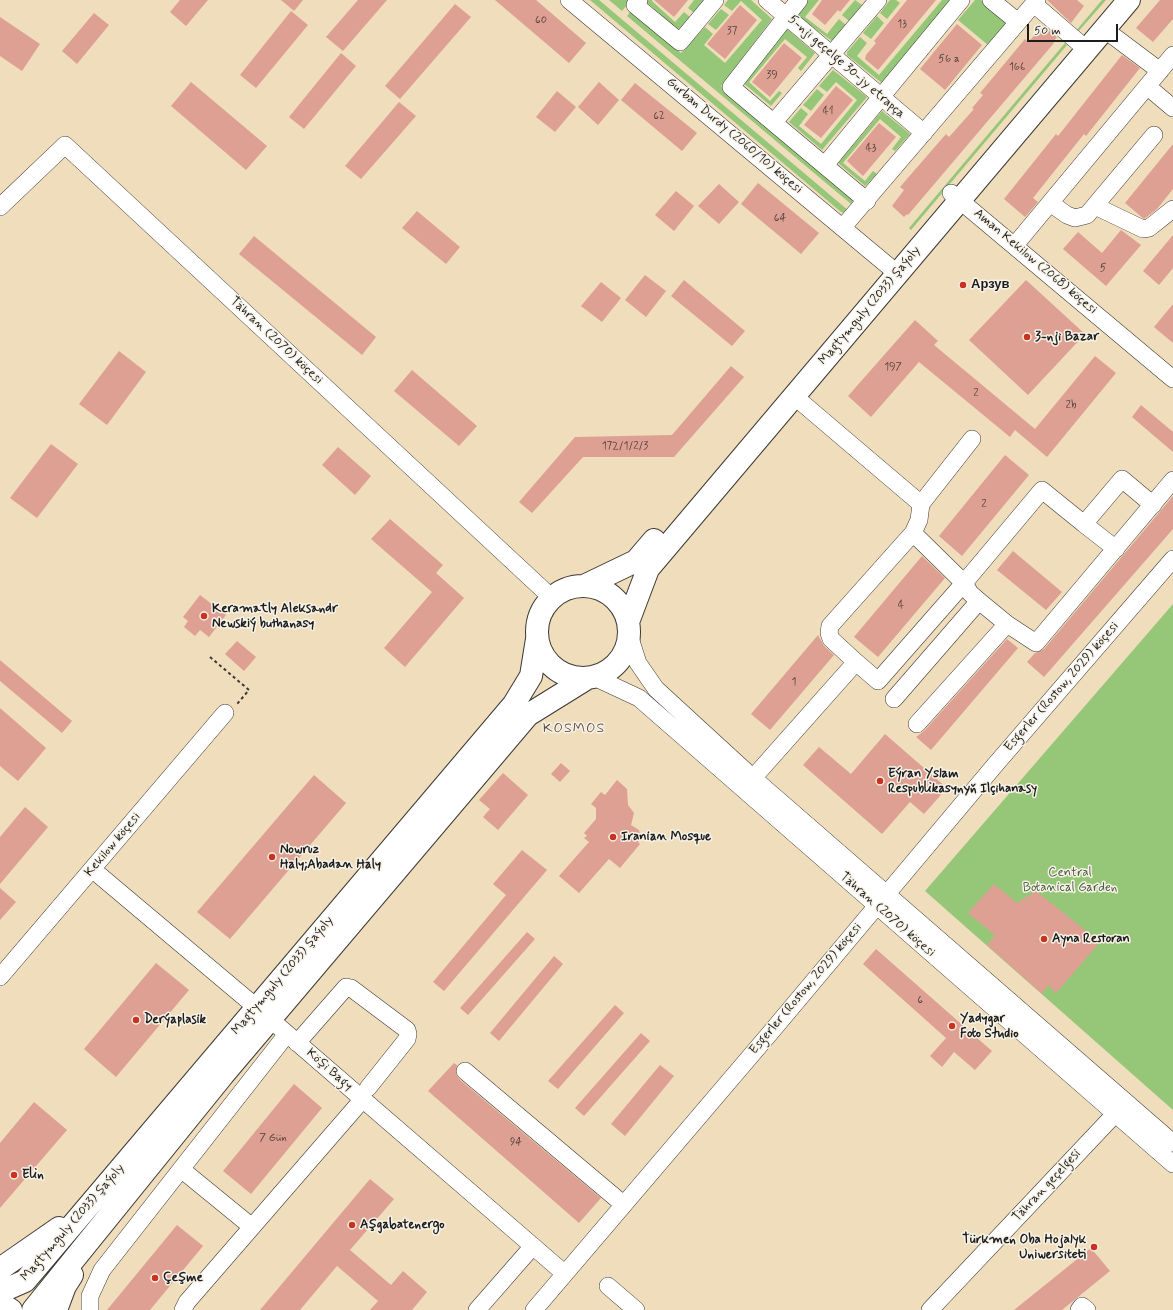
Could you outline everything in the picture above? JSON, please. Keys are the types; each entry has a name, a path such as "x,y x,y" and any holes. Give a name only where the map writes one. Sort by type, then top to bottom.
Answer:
{"main road":[{"name":"Magtymguly (2033) şaýoly","path":"956,196 1113,0"},
{"name":"Magtymguly (2033) şaýoly","path":"584,586 636,561 1129,0"},
{"name":"Magtymguly (2033) şaýoly","path":"628,628 648,569 794,396 893,270"},
{"path":"584,586 597,588 609,594 621,606 628,628 625,651 616,665 590,678 569,677 554,669 542,656 537,639 538,621 543,608 552,598 567,589 584,586"},
{"name":"Magtymguly (2033) şaýoly","path":"32,1310 96,1214 263,1013 514,704 531,676 537,639"},
{"name":"Magtymguly (2033) şaýoly","path":"263,1013 528,715 590,678"},
{"name":"Magtymguly (2033) şaýoly","path":"0,1292 26,1281 96,1214"},
{"path":"0,1269 96,1214"},
{"path":"56,1310 96,1214"},
{"path":"0,1303 11,1310"}],"street":[{"name":"Gurban Durdy (2060/10) köçesi","path":"569,0 893,270"},
{"path":"639,0 635,5 680,42 715,0"},
{"name":"5-nji geçelge 30-jy etrapça","path":"767,0 924,133"},
{"path":"799,0 731,87 867,201"},
{"path":"774,122 878,0"},
{"path":"825,165 960,0"},
{"path":"991,0 1018,22"},
{"path":"843,227 867,201 1035,2 1078,42"},
{"path":"1104,29 1160,71"},
{"path":"1014,245 1148,87 1173,55"},
{"path":"1148,87 1173,108"},
{"path":"1050,203 1075,218 1087,215 1154,135"},
{"name":"Tähran (2070) köçesi","path":"0,207 65,145 552,598"},
{"name":"Aman Kekilow (2068) köçesi","path":"956,196 1173,379"},
{"path":"1095,206 1143,229 1149,228 1173,209"},
{"path":"794,396 921,504"},
{"path":"972,439 921,504 919,520 913,533 830,626 829,633 832,639 878,681 964,583 1042,490 1116,549"},
{"path":"1084,524 1122,479 1153,505"},
{"path":"913,533 964,583 970,593 1007,624 1034,643 1038,643 1173,480"},
{"name":"Esgerler (Rostow, 2029) köçesi","path":"538,1309 564,1274 623,1204 1173,559"},
{"path":"894,699 979,600"},
{"path":"917,724 1007,624"},
{"name":"Tähran (2070) köçesi","path":"628,628 638,663 656,689 753,778 881,900 1115,1114 1173,1164"},
{"path":"753,778 856,662"},
{"name":"Tähran (2070) köçesi","path":"590,678 639,698 1173,1143"},
{"name":"Kekilow köçesi","path":"0,977 231,708"},
{"name":"Köşi Bagy","path":"92,870 292,1038 365,1094 564,1274"},
{"path":"90,1310 90,1296 102,1270 181,1169 292,1038 346,987 351,988 407,1030 407,1039 365,1094 187,1302 183,1310"},
{"path":"465,1071 623,1204"},
{"name":"Tähran geçelgesi","path":"930,1310 1115,1114"},
{"path":"181,1169 252,1227"},
{"path":"477,1310 533,1246"},
{"path":"608,1286 636,1310"},
{"path":"1079,1310 1082,1306 1087,1310"}],"path":[{"path":"210,657 249,690 231,708"}],"green space":[{"path":"590,0 599,0 849,211 845,213 841,212"},
{"path":"609,0 631,0 622,11"},
{"path":"644,0 652,0 675,22 684,12 690,17 680,28 677,29"},
{"path":"694,0 705,0 694,13 688,8"},
{"path":"728,0 751,0 772,19 721,86 854,199 851,204 627,16 631,11 681,53 705,27 713,34 704,45 725,63 762,20 741,1 732,11 724,5"},
{"path":"808,0 819,0 805,17 827,34 839,19 846,25 832,41 798,16 798,12"},
{"path":"855,0 862,5 849,21 842,15"},
{"path":"890,0 896,0 900,3 887,19 880,13"},
{"path":"942,0 953,0 883,84 847,55 847,52 860,37 867,43 857,56 879,75"},
{"path":"975,0 981,0 1008,22 988,45 958,20"},
{"path":"1102,0 1106,0 1077,33 1075,32"},
{"path":"721,9 729,15 716,30 708,24"},
{"path":"877,16 884,23 871,39 863,33"},
{"path":"786,28 815,53 801,71 798,68 807,57 785,39 749,82 770,101 779,91 782,93 771,106 742,82"},
{"path":"1065,43 1067,45 911,230 909,228"},
{"path":"833,70 867,97 822,150 789,122 801,108 808,114 799,126 821,144 857,100 836,82 827,92 819,86"},
{"path":"817,89 824,95 811,111 803,105"},
{"path":"882,111 910,134 895,151 892,149 901,137 880,119 843,163 865,181 873,171 877,174 865,186 838,163"},
{"name":"Central Botanical Garden","path":"1173,604 1173,1110 925,891"}],"building":[{"path":"180,0 208,0 186,26 170,12"},
{"path":"281,0 303,0 294,11"},
{"path":"358,0 387,0 343,51 326,37"},
{"path":"495,0 536,0 586,43 569,63"},
{"path":"654,0 688,0 674,17"},
{"path":"822,0 850,0 840,12 838,10 825,25 812,14"},
{"path":"907,0 936,0 878,70 865,59 866,55 876,43 874,41"},
{"path":"1047,0 1077,0 1084,6 1071,23"},
{"path":"1160,0 1173,0 1173,19 1153,42 1136,28"},
{"path":"455,4 471,17 400,99 385,86"},
{"path":"740,5 757,20 725,59 707,44"},
{"path":"291,11 308,25 256,88 240,75"},
{"path":"94,13 109,25 77,64 62,51"},
{"path":"0,17 40,44 22,71 0,56"},
{"path":"957,24 982,45 945,90 920,69"},
{"path":"1044,26 1057,37 1053,42 1054,43 908,215 907,214 904,217 892,206 904,190 900,187 946,134 949,137 974,109 972,108 983,95 980,93 1025,39 1028,42"},
{"path":"784,43 802,58 770,97 752,82"},
{"path":"341,53 356,66 304,129 289,117"},
{"path":"1122,55 1140,68 1086,136 1084,134 1033,198 1038,202 1025,217 1004,199 1056,134 1058,136"},
{"path":"191,82 267,146 246,170 171,106"},
{"path":"599,82 619,100 598,125 578,107"},
{"path":"635,83 697,133 682,151 621,100"},
{"path":"836,86 853,100 821,138 804,125"},
{"path":"557,91 576,107 555,132 536,117"},
{"path":"399,102 416,116 361,179 345,166"},
{"path":"879,123 896,137 863,176 847,161"},
{"path":"1173,144 1173,189 1157,209 1144,219 1125,203"},
{"path":"758,183 819,233 801,254 741,204"},
{"path":"719,184 739,202 719,224 698,206"},
{"path":"676,191 694,206 674,231 655,215"},
{"path":"417,211 460,247 446,264 402,228"},
{"path":"1121,230 1141,245 1106,286 1063,249 1078,232 1102,253"},
{"path":"1173,235 1173,268 1159,285 1143,271"},
{"path":"254,236 376,337 362,355 239,254"},
{"path":"645,275 666,291 646,317 625,300"},
{"path":"684,280 745,331 732,346 671,296"},
{"name":"3-nji Bazar","path":"1026,280 1085,334 1028,395 969,340"},
{"path":"601,282 621,298 602,322 581,306"},
{"path":"1173,304 1173,343 1154,327"},
{"path":"915,320 938,341 934,345 1035,429 1095,356 1116,373 1047,457 1015,430 1010,437 919,362 871,417 848,396"},
{"path":"119,351 146,372 107,425 79,404"},
{"path":"731,366 744,377 674,457 583,457 532,513 519,502 575,437 672,435"},
{"path":"412,370 477,426 459,446 394,391"},
{"path":"1141,405 1173,432 1173,452 1132,417"},
{"path":"51,444 78,464 37,518 10,498"},
{"path":"338,447 371,476 355,495 322,465"},
{"path":"1005,455 1029,475 962,556 939,536"},
{"path":"1173,496 1173,529 1044,677 1027,662 1035,653 1044,649"},
{"path":"390,519 443,565 436,573 464,598 405,667 384,648 432,592 371,539"},
{"path":"1013,551 1062,592 1046,610 997,570"},
{"path":"922,556 945,578 878,657 854,637"},
{"name":"Keramatly Aleksandr Newskiý buthanasy","path":"200,595 226,615 209,637 200,630 195,636 184,627 188,621 183,617"},
{"path":"818,635 824,646 834,655 770,730 751,714"},
{"path":"1007,639 1018,648 931,750 916,737 924,731"},
{"path":"237,641 256,657 244,671 225,654"},
{"path":"0,660 72,721 62,733 0,681"},
{"path":"0,708 46,748 18,781 0,766"},
{"name":"Eýran Yslam Respublikasynyň Ilçihanasy","path":"885,734 947,788 924,814 910,802 882,834 803,765 819,747 851,774"},
{"path":"561,763 570,771 560,782 551,774"},
{"path":"503,773 528,795 498,830 483,817 490,809 479,800"},
{"name":"Nowruz Haly;Abadan Haly","path":"314,775 346,803 230,939 197,912"},
{"name":"Iranian Mosque","path":"617,780 627,789 628,805 634,813 631,825 639,830 641,838 638,842 640,844 620,868 609,859 579,893 559,876 589,842 584,838 587,836 584,833 596,819 596,808 591,804 601,792 605,795"},
{"path":"25,807 48,827 0,884 0,837"},
{"path":"522,850 547,870 444,991 433,982 506,895 493,884"},
{"name":"Ayna Restoran","path":"994,884 1017,903 1036,891 1100,942 1056,993 1048,985 1042,994 987,945 995,935 968,913"},
{"path":"0,888 16,902 0,920"},
{"path":"527,932 535,939 468,1015 460,1008"},
{"path":"876,949 992,1051 975,1070 954,1052 942,1067 930,1056 946,1038 863,964"},
{"path":"554,956 563,964 499,1041 490,1033"},
{"name":"Derýaplasik","path":"156,963 189,990 116,1077 84,1049"},
{"path":"615,1005 624,1013 558,1089 548,1081"},
{"path":"641,1033 650,1041 584,1116 575,1108"},
{"path":"454,1063 457,1065 456,1074 459,1079 601,1198 579,1223 428,1091"},
{"path":"660,1065 674,1076 625,1136 611,1124"},
{"path":"294,1084 322,1108 251,1194 223,1171"},
{"name":"Elin","path":"34,1102 67,1130 0,1208 0,1143"},
{"name":"Aşgabatenergo","path":"370,1179 394,1199 350,1250 391,1285 403,1271 427,1292 412,1310 370,1310 378,1301 337,1266 300,1310 260,1310"},
{"name":"Çeşme","path":"177,1225 203,1246 150,1310 107,1310"},
{"path":"1091,1248 1110,1271 1062,1310 1014,1310"}],"place":[{"name":"Арзув","path":"963,285"},
{"name":"3-nji Bazar","path":"1027,337"},
{"name":"Keramatly Aleksandr Newskiý buthanasy","path":"204,616"},
{"name":"Eýran Yslam Respublikasynyň Ilçihanasy","path":"880,781"},
{"name":"Iranian Mosque","path":"613,837"},
{"name":"Nowruz Haly;Abadan Haly","path":"272,857"},
{"name":"Ayna Restoran","path":"1044,939"},
{"name":"Derýaplasik","path":"136,1020"},
{"name":"Yadygar Foto Studio","path":"952,1026"},
{"name":"Elin","path":"14,1175"},
{"name":"Aşgabatenergo","path":"352,1225"},
{"name":"Türkmen Oba Hojalyk Uniwersiteti","path":"1094,1247"},
{"name":"Çeşme","path":"155,1278"}],"district":[{"name":"KOSMOS","path":"574,729"}]}
